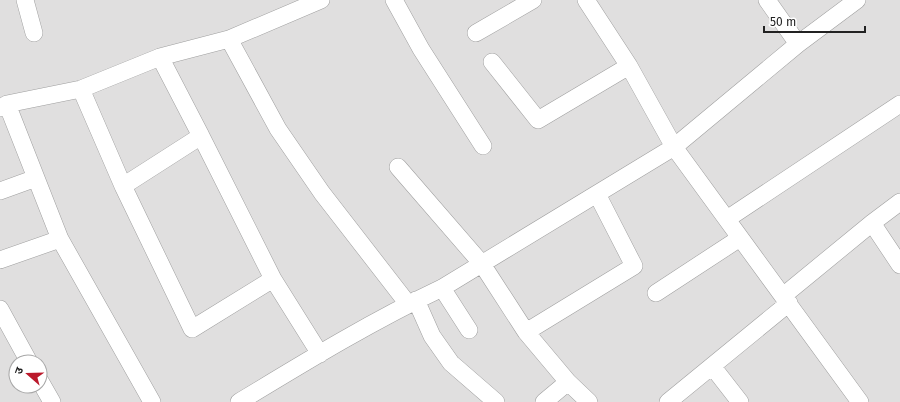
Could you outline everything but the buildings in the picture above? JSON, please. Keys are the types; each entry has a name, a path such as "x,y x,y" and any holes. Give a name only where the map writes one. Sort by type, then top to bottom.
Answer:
{"street":[{"path":"25,0 34,33"},
{"path":"152,402 60,239 36,178 4,106 81,89 160,57 229,39 321,0"},
{"path":"394,0 421,49 483,146"},
{"path":"476,33 532,0"},
{"path":"586,0 630,66 674,147 860,402"},
{"path":"766,0 798,44"},
{"path":"245,400 320,354 412,302 442,288 674,147 798,44 856,0"},
{"path":"229,39 278,129 322,193 412,302 432,336 451,362 496,402"},
{"path":"160,57 273,279 320,354"},
{"path":"492,62 538,120 630,66"},
{"path":"81,89 123,186 192,329 273,279"},
{"path":"727,219 900,104"},
{"path":"123,186 201,136"},
{"path":"398,167 482,264 526,332 568,382 589,402"},
{"path":"0,191 36,178"},
{"path":"526,332 634,266 597,194"},
{"path":"668,402 712,366 872,223 900,202"},
{"path":"872,223 900,265"},
{"path":"656,293 740,238"},
{"path":"0,260 60,239"},
{"path":"442,288 469,330"},
{"path":"0,309 25,354"},
{"path":"712,366 740,402"},
{"path":"544,402 568,382"}],"shaded area":[{"path":"0,0 900,0 900,402 0,402"}]}
